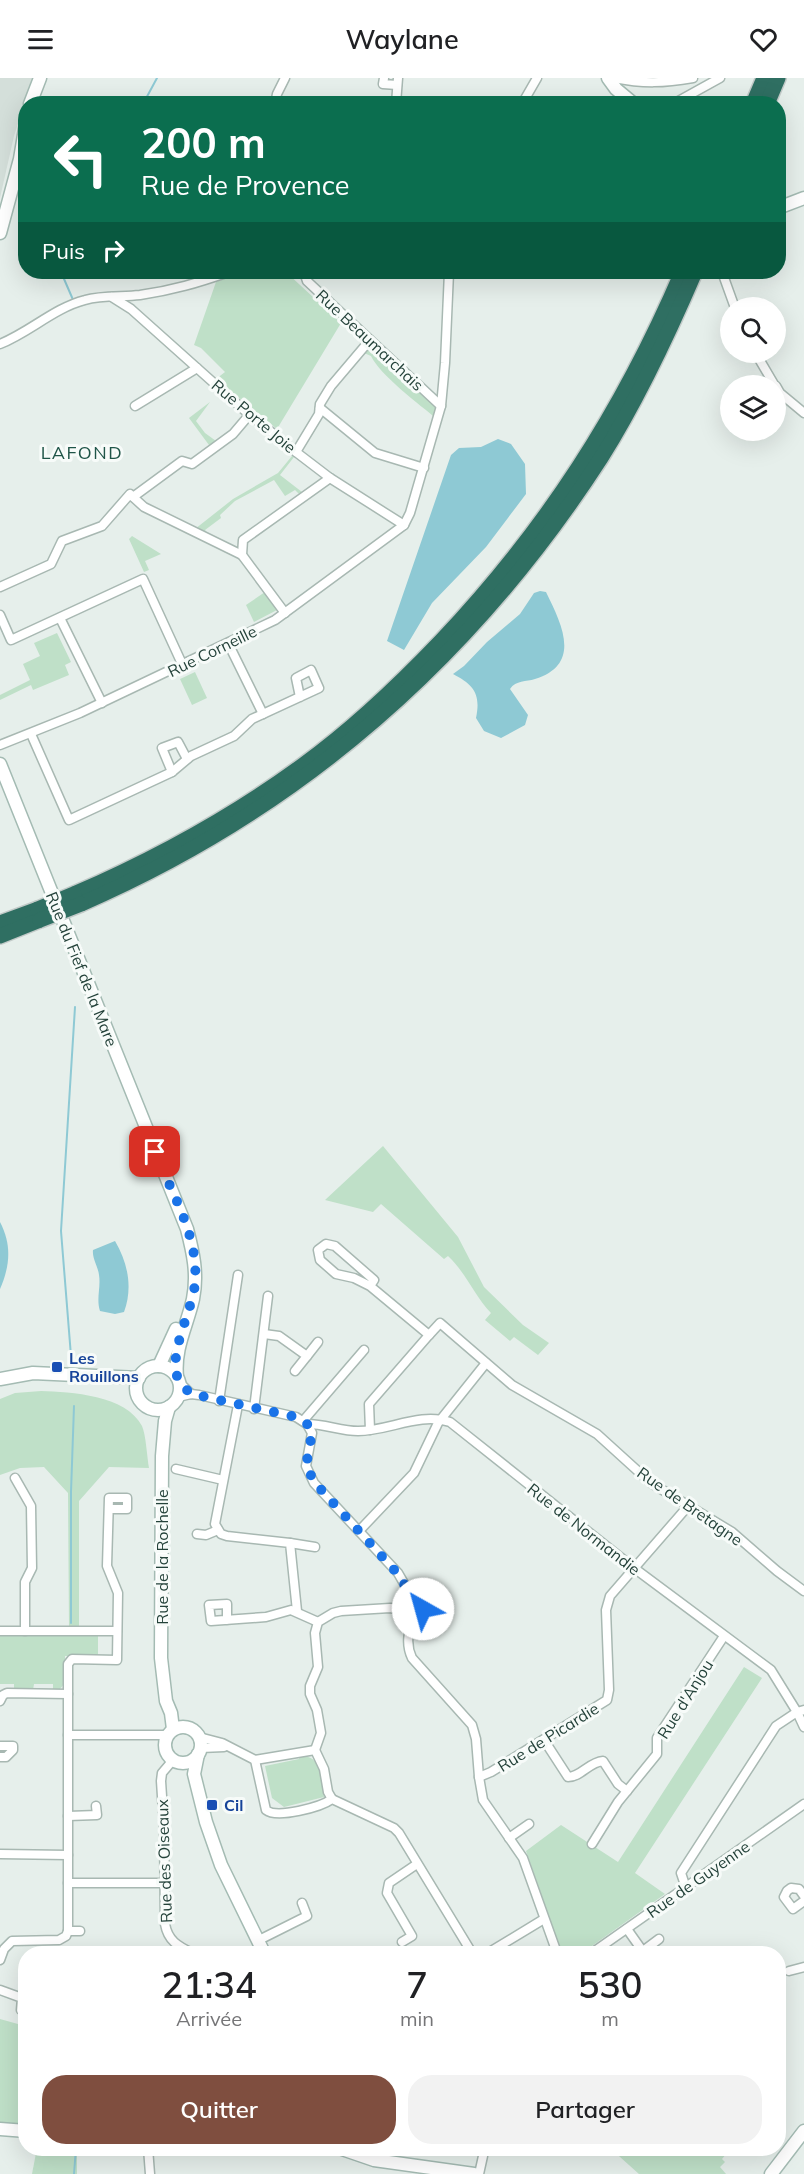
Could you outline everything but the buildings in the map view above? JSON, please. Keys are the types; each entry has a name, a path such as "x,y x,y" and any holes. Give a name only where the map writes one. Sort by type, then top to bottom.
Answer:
{"highway":[{"path":"756,96 764,78"},
{"path":"770,96 778,78"},
{"path":"77,899 187,839 304,764 386,696 422,660 495,580 531,537 565,490 625,392 679,279"},
{"path":"0,936 39,915 171,861 215,837 268,803 335,755 386,712 439,660 502,591 539,546 602,456 657,356 692,279"},
{"path":"0,923 39,915"}],"main road":[{"path":"33,96 40,78"},
{"path":"610,79 616,89 624,96"},
{"path":"0,233 18,166"},
{"path":"786,205 804,198"},
{"name":"Rue du Fief de la Mare","path":"0,764 187,1229 195,1261 193,1299 177,1352 178,1380"},
{"name":"Rue du Fief de la Mare","path":"159,1366 182,1314 188,1278 184,1244 164,1174"},
{"path":"159,1366 166,1368 178,1380 178,1397 169,1407 162,1410 150,1408 140,1401 138,1383 147,1369 159,1366"},
{"path":"0,1379 33,1373 95,1377 138,1383"},
{"name":"Rue de la Rochelle","path":"169,1407 165,1421 162,1456 161,1658 171,1732"},
{"name":"Rue de la Rochelle","path":"150,1408 156,1421 162,1456"},
{"name":"Rue de la Rochelle","path":"161,1658 179,1715 186,1727"},
{"path":"194,1774 165,1749 171,1732 186,1727 192,1729 199,1746 194,1774 206,1822 221,1865 260,1946"},
{"path":"178,1761 191,1761 199,1746"},
{"path":"0,2129 18,2130"},
{"path":"786,2154 804,2131"},
{"path":"366,2156 374,2160 476,2174"},
{"path":"771,2174 785,2156"}],"street":[{"path":"277,96 285,78"},
{"path":"384,78 383,84 398,81 397,96"},
{"path":"527,96 537,78"},
{"path":"610,79 662,84 693,78"},
{"path":"687,96 720,78"},
{"path":"0,344 17,337 58,311 85,300 178,289 208,279"},
{"name":"Rue Beaumarchais","path":"306,279 441,406"},
{"path":"404,525 424,468 441,406 446,363 449,279"},
{"path":"725,279 731,297"},
{"name":"Rue Porte Joie","path":"112,297 131,309 296,452 330,478 404,525"},
{"path":"296,452 320,414 320,404 335,380 370,340"},
{"path":"135,406 197,368"},
{"path":"786,398 804,413"},
{"path":"320,408 375,453 424,468"},
{"path":"0,587 51,564 62,541 102,526 130,494 133,496 182,461 192,464 233,434 250,414"},
{"path":"230,549 330,478"},
{"path":"133,496 144,507 242,555 285,613"},
{"name":"Rue Corneille","path":"0,745 102,703 275,620 404,525"},
{"path":"242,555 243,540"},
{"path":"0,615 12,640 142,579 183,666"},
{"path":"60,618 102,703"},
{"path":"228,643 262,714"},
{"path":"31,734 69,820 172,772 187,759 234,736 252,719 300,697"},
{"path":"172,772 162,748 178,742 187,759"},
{"path":"370,1286 374,1280 335,1246 326,1244 318,1250 320,1260 336,1274 354,1278 370,1286 429,1335 369,1404 370,1430"},
{"path":"219,1401 238,1275"},
{"path":"254,1409 268,1296"},
{"name":"Rue de Bretagne","path":"429,1335 440,1323 512,1385 591,1430 651,1483 732,1532 804,1591"},
{"path":"264,1334 279,1336 307,1356"},
{"path":"295,1371 318,1342"},
{"path":"305,1423 364,1350"},
{"path":"359,1531 414,1473 440,1419 486,1363"},
{"path":"178,1380 192,1394"},
{"path":"178,1397 192,1394 296,1417 305,1423 312,1433 306,1466 315,1483 398,1574 413,1599"},
{"path":"238,1405 215,1524 218,1530 227,1536 315,1547"},
{"path":"305,1423 350,1431 370,1430 421,1419 440,1419"},
{"name":"Rue de Normandie","path":"440,1419 450,1422 634,1568 771,1670 801,1711 804,1727"},
{"path":"312,1433 324,1425"},
{"path":"176,1469 223,1480"},
{"path":"15,1478 31,1506 32,1568 25,1582 25,1631"},
{"name":"Rue de Picardie","path":"479,1777 491,1772 607,1700 609,1690 607,1602 689,1505"},
{"path":"0,1960 4,1949 12,1941 59,1940 66,1936 68,1931 69,1662 72,1659 117,1660 117,1593 107,1566 109,1509"},
{"path":"197,1534 206,1535 218,1530"},
{"path":"291,1543 297,1611"},
{"path":"413,1599 420,1601 423,1609 422,1617 412,1621 404,1618 401,1609 404,1602 413,1599"},
{"path":"401,1609 341,1611 318,1622 315,1633 318,1667 310,1686 310,1694 318,1710 321,1734 315,1750 324,1769 328,1792 332,1799 394,1828 468,1946"},
{"path":"228,1620 266,1617 285,1611 297,1611 318,1622"},
{"path":"412,1621 408,1644 412,1658 472,1725 476,1739 483,1800 526,1865 554,1946"},
{"path":"0,1631 117,1631"},
{"name":"Rue d'Anjou","path":"592,1844 627,1791 657,1754 657,1738 724,1636"},
{"path":"0,1701 7,1693 68,1694"},
{"path":"686,1888 681,1873 776,1726 801,1711"},
{"path":"68,1735 171,1732"},
{"path":"544,1740 568,1777 575,1776 597,1762 603,1761 618,1784 627,1791"},
{"path":"199,1746 222,1743 255,1760 315,1750"},
{"path":"0,1746 13,1746 13,1750 6,1757 0,1757"},
{"path":"255,1760 266,1810 269,1813 278,1814 326,1804 332,1799"},
{"name":"Rue des Oiseaux","path":"178,1761 162,1773 161,1781 165,1924 167,1934 172,1941 180,1946"},
{"name":"Rue de Guyenne","path":"602,1946 804,1804"},
{"path":"68,1816 97,1815 96,1806"},
{"path":"509,1838 529,1824"},
{"path":"0,1854 68,1855"},
{"path":"402,1942 412,1936 386,1888 389,1883 417,1864"},
{"path":"68,1883 165,1884"},
{"path":"804,1896 799,1889 791,1888 784,1897 793,1909 804,1901"},
{"path":"257,1941 307,1916 302,1903"},
{"path":"500,1946 544,1919"},
{"path":"627,1929 640,1946"},
{"path":"68,1931 80,1931"},
{"path":"651,1946 659,1939"},
{"path":"789,1971 804,1967"},
{"path":"0,1990 18,1997"},
{"path":"148,2156 150,2174"},
{"path":"476,2174 483,2156"}],"shaded area":[{"path":"0,78 33,78 27,96 18,96 18,124 0,198"}],"green space":[{"path":"224,279 294,279 341,323 277,429 216,379 225,372 201,348 194,345 216,282"},
{"path":"370,340 441,406 437,419 391,381 371,356 364,353"},
{"path":"210,402 196,421 205,433 216,441 209,445 189,418"},
{"path":"292,456 294,457 280,475 302,492 299,494 295,490 285,496 274,480 235,501 220,515 221,518 205,530 209,535 195,529 233,499 278,473"},
{"path":"132,536 161,554 145,561 149,570 144,572 129,539"},
{"path":"265,592 277,610 254,622 246,605"},
{"path":"57,633 71,662 65,665 69,675 33,690 31,685 0,700 0,695 30,680 23,664 40,656 34,643"},
{"path":"195,672 207,698 192,705 180,679"},
{"path":"383,1146 458,1237 484,1287 523,1325 549,1343 538,1355 514,1337 510,1341 485,1320 491,1313 448,1256 444,1259 381,1204 373,1212 325,1200"},
{"path":"41,1391 97,1397 124,1408 142,1426 145,1440 149,1468 109,1467 79,1501 79,1628 69,1628 68,1493 44,1467 20,1468 0,1475 0,1399 15,1393"},
{"path":"98,1634 98,1656 65,1656 65,1683 59,1690 53,1690 53,1684 34,1684 33,1690 14,1690 14,1684 0,1684 0,1635"},
{"path":"744,1667 762,1678 635,1873 665,1894 592,1946 560,1946 526,1851 561,1825 618,1862"},
{"path":"300,1756 313,1759 319,1769 324,1797 284,1807 272,1798 265,1766 299,1759"},
{"path":"0,2019 18,2024 18,2126 0,2125"},
{"path":"35,2156 77,2156 77,2174 32,2174"},
{"path":"619,2156 724,2156 722,2159 725,2162 720,2167 726,2174 639,2174"}],"water":[{"path":"498,439 511,444 525,464 526,494 486,547 432,603 404,650 387,641 451,455 459,448 481,447"},
{"path":"546,592 562,629 564,653 559,663 550,672 512,686 510,689 528,715 525,725 501,738 484,731 476,718 477,703 474,691 471,686 453,674 520,614 534,593"},
{"path":"0,1222 8,1247 8,1264 0,1289"},
{"path":"115,1241 126,1267 129,1285 124,1312 115,1314 100,1311 99,1275 93,1250"}],"waterway":[{"path":"147,96 157,78"},
{"path":"64,279 74,302"},
{"path":"71,1356 61,1231 75,1007"},
{"path":"71,1623 71,1492 74,1406"},
{"path":"74,2174 75,2156"}],"place":[{"name":"Les Rouillons","path":"57,1367"},
{"name":"Cil","path":"212,1805"}],"district":[{"name":"LAFOND","path":"82,453"}],"route":[{"path":"155,1152 177,1201 195,1261 193,1299 177,1352 177,1377 180,1383 192,1394 296,1417 307,1424 312,1433 306,1466 315,1483 398,1574 413,1599 420,1601 423,1609"}]}
